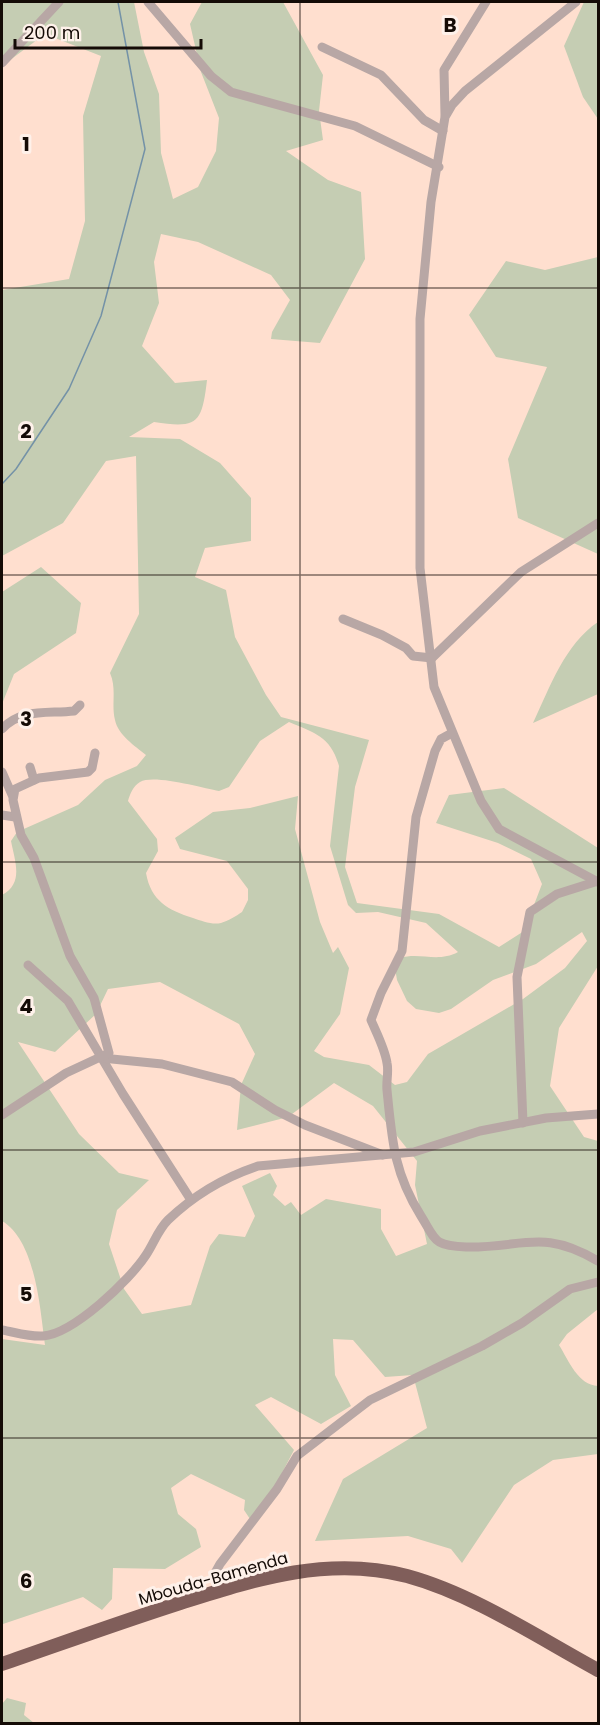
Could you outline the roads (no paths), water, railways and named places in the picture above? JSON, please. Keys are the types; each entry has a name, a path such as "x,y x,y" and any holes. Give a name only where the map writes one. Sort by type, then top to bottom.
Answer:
{"highway":[{"name":"Mbouda-Bamenda","path":"2,1665 217,1591 297,1570 330,1567 368,1569 408,1576 457,1595 598,1670"}],"street":[{"path":"2,63 59,2"},
{"path":"148,2 211,76 231,92 355,126 439,166"},
{"path":"486,2 444,70 445,117 439,166 431,202 420,319 420,568 434,687 481,801 499,829 598,881"},
{"path":"445,117 465,91 576,2"},
{"path":"322,47 381,75 424,120 443,131"},
{"path":"432,658 521,572 598,523"},
{"path":"343,619 382,634 406,648 413,656 432,658"},
{"path":"2,729 13,719 22,715 74,711 80,705"},
{"path":"452,733 441,739 435,751 416,817 402,951 381,993 371,1020 387,1063 390,1155 412,1204 435,1240 451,1246 466,1247 547,1240 558,1242 598,1261"},
{"path":"2,1115 66,1073 102,1058 109,1051 94,998 70,956 34,858 25,843 15,817 14,800 15,789 34,780 88,772 92,768 95,753"},
{"path":"30,767 34,780"},
{"path":"2,772 14,800"},
{"path":"2,815 15,817"},
{"path":"523,1123 517,977 524,931 530,912 540,903 557,894 598,881"},
{"path":"28,965 64,996 191,1200"},
{"path":"102,1058 162,1064 232,1082 275,1110 305,1125 390,1155"},
{"path":"2,1330 42,1336 70,1324 120,1285 146,1254 167,1221 191,1200 243,1171 258,1166 414,1152 480,1131 598,1114"},
{"path":"217,1591 215,1573 220,1564 303,1450 369,1400 388,1389 483,1346 522,1323 570,1289 598,1282"}],"waterway":[{"path":"2,484 16,469 69,389 101,316 145,149 118,2"}]}
